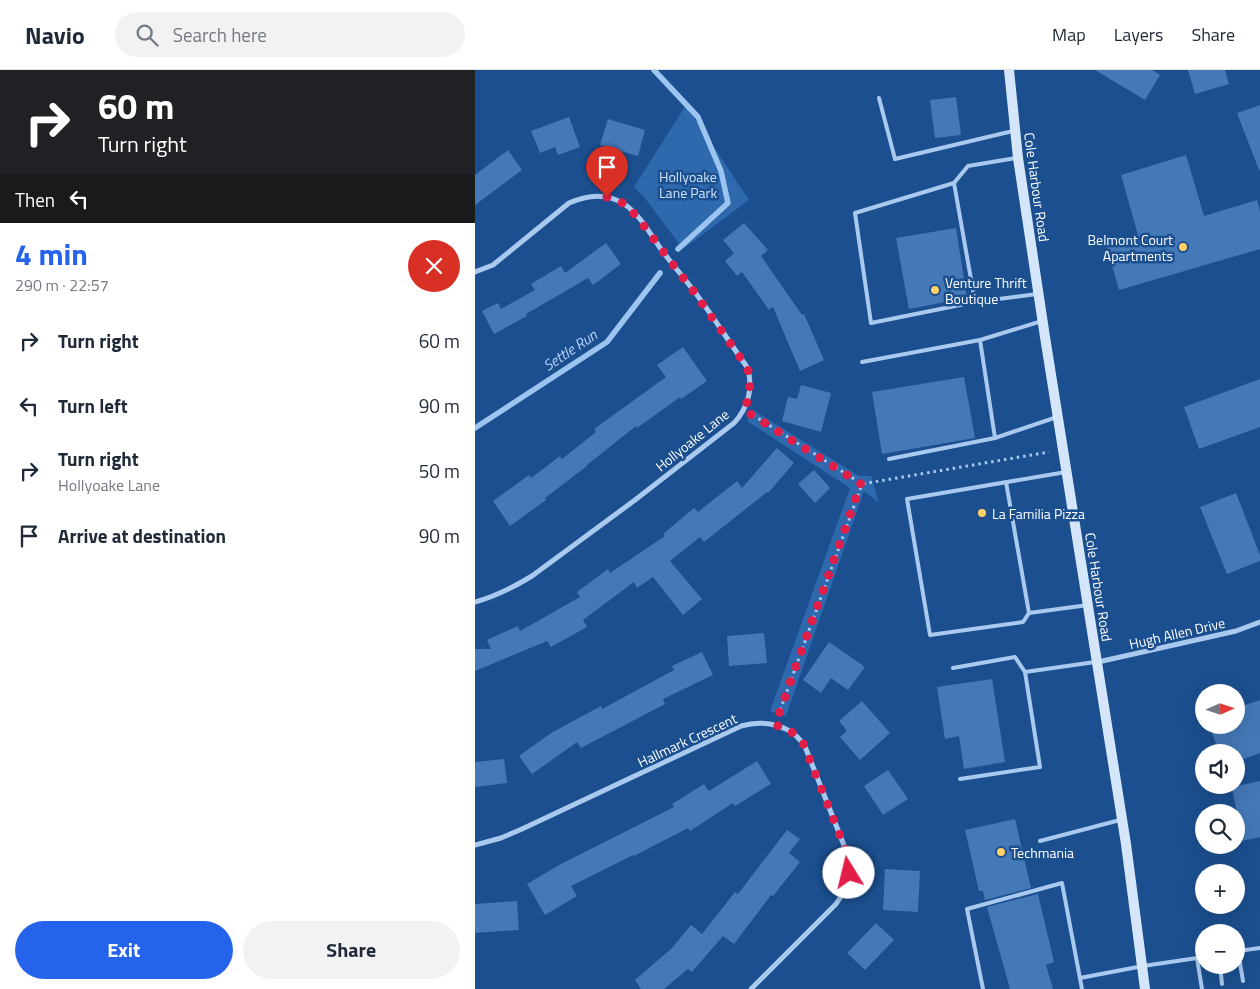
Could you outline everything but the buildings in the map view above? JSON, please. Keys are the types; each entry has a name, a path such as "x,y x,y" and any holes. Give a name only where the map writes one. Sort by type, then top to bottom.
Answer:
{"main road":[{"name":"Cole Harbour Road","path":"1009,70 1018,158 1057,417 1122,819 1145,989"}],"street":[{"name":"Hollyoake Lane","path":"475,272 493,265 569,204 578,199 589,196 602,196 618,200 638,218 694,292 747,367 749,374 747,402 744,410 734,423 542,569 497,595 475,602"},
{"name":"Hugh Allen Drive","path":"1098,662 1237,631 1260,622"},
{"name":"Hallmark Crescent","path":"475,845 501,838 522,829 741,726 760,722 786,728 804,745 847,853 849,873 844,892 836,904 751,989"}],"lane":[{"path":"879,98 895,159 1015,130"},
{"path":"1018,158 968,166 953,183 855,213 871,324 975,302 1039,294"},
{"path":"953,183 975,302"},
{"path":"862,362 980,340 1043,322"},
{"path":"980,340 995,438"},
{"path":"889,459 995,438 1057,417"},
{"path":"1006,482 1029,613 1023,622 930,635 907,499 1006,482 1066,472"},
{"path":"1029,613 1088,605"},
{"path":"953,668 1015,657 1025,672 1040,766 960,779"},
{"path":"1025,672 1098,662"},
{"path":"1040,840 1122,819"},
{"path":"983,989 967,909 1061,883 1082,989"},
{"path":"1245,950 1260,948"},
{"path":"1080,978 1195,958"},
{"path":"1200,974 1202,989"},
{"path":"1221,974 1222,984"},
{"path":"1242,974 1243,981"}],"path":[{"path":"744,410 861,484 1063,450"},
{"path":"775,725 861,484"}],"green space":[{"name":"Hollyoake Lane Park","path":"686,105 749,200 683,249 644,197 634,187"},
{"path":"753,410 859,476 871,476 879,503 864,491 786,716 770,711 850,488 747,421"}],"waterway":[{"name":"Settle Run","path":"654,70 698,117 721,171 728,203 678,249"},
{"name":"Settle Run","path":"475,428 607,342 660,273"}],"place":[{"name":"Belmont Court Apartments","path":"1183,247"},
{"name":"Venture Thrift Boutique","path":"935,290"},
{"name":"La Familia Pizza","path":"982,513"},
{"name":"Techmania","path":"1001,852"}],"route":[{"path":"607,197 618,200 633,211 747,367 750,380 744,410 861,484 775,725 786,728 804,745 847,853 849,873"}]}
